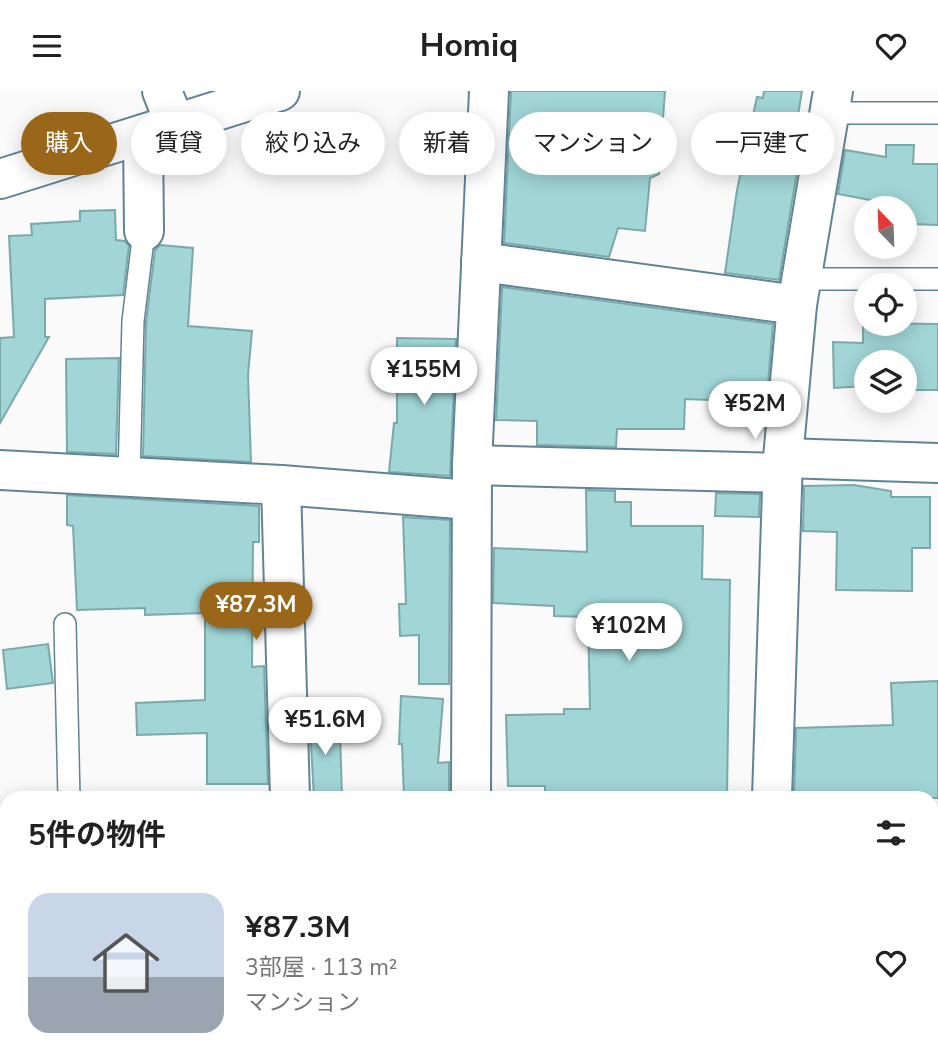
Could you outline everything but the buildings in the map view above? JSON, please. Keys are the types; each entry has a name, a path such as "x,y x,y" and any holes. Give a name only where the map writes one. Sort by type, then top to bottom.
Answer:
{"street":[{"path":"183,112 281,91"},
{"path":"471,791 471,483 489,91"},
{"path":"772,791 783,465 799,292 831,102"},
{"path":"0,179 131,128"},
{"path":"144,231 152,175"},
{"path":"481,262 799,292"},
{"path":"0,470 281,485 471,483 783,465 938,463"},
{"path":"281,485 290,791"}],"lane":[{"path":"831,102 938,113"},
{"path":"129,478 133,321 144,231"},
{"path":"799,292 938,279"},
{"path":"65,624 69,791"}]}
